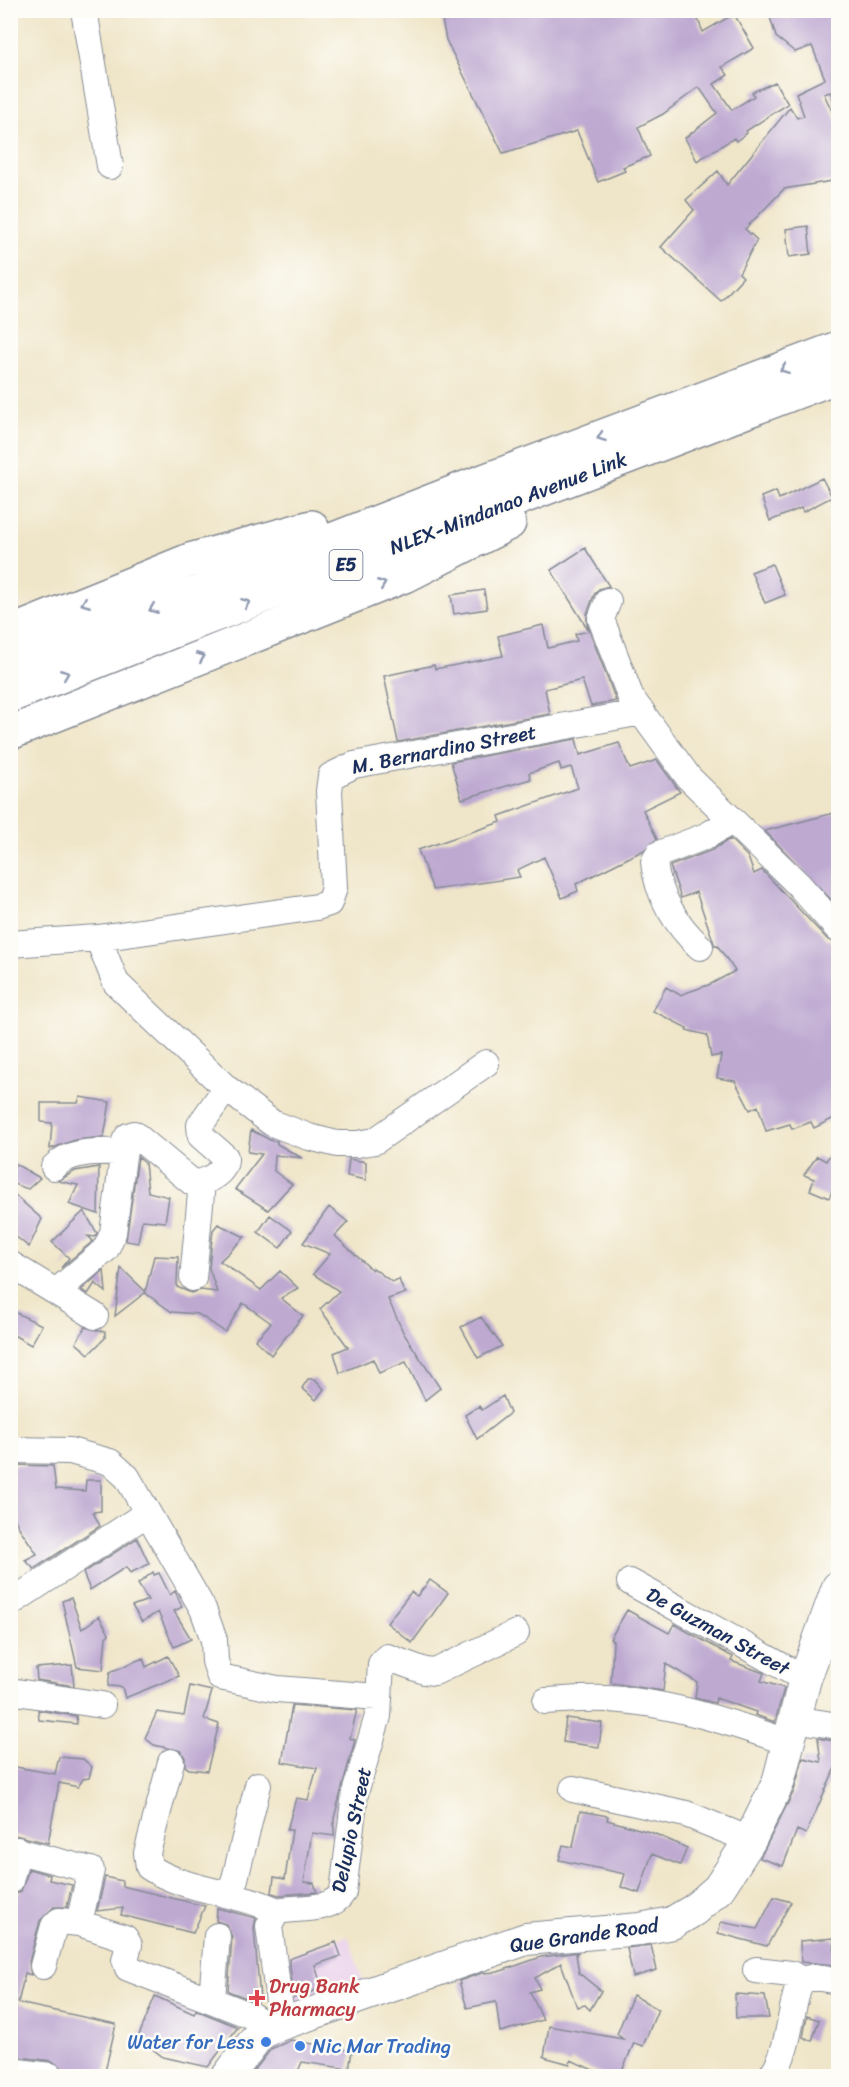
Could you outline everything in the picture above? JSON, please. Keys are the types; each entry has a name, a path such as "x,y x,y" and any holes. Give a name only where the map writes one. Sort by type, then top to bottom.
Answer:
{"highway":[{"name":"NLEX-Mindanao Avenue Link","path":"10,666 462,489 838,348"},
{"name":"NLEX-Mindanao Avenue Link","path":"10,696 838,376"},
{"path":"10,733 409,574 682,436"},
{"path":"10,633 190,560 462,489"},
{"path":"10,744 147,678"}],"main road":[{"name":"Que Grande Road","path":"276,2026 526,1939 640,1929 672,1923 694,1910 719,1888 750,1840 778,1783 805,1679 838,1587"},
{"path":"228,2076 258,2036 276,2026"}],"street":[{"path":"84,10 110,166"},
{"path":"608,601 601,619 625,687 688,778 798,884 838,929"},
{"name":"M. Bernardino Street","path":"10,944 98,938 317,907 329,903 334,888 329,791 331,776 339,770 354,765 642,712"},
{"path":"700,946 683,931 667,904 656,879 654,862 659,854 706,836 732,821"},
{"path":"98,938 116,983 226,1088 272,1123 309,1137 357,1144 375,1140 486,1063"},
{"path":"56,1292 106,1249 117,1216 125,1141 134,1134 193,1183 202,1183 213,1177 225,1162 225,1157 201,1136 200,1125 226,1088"},
{"path":"54,1167 60,1161 77,1155 124,1152"},
{"path":"193,1278 202,1183"},
{"path":"10,1264 95,1316"},
{"path":"12,1448 70,1451 110,1462 127,1477 146,1514 203,1609 214,1640 215,1661 220,1677 277,1689 378,1696"},
{"path":"10,1603 146,1514"},
{"name":"De Guzman Street","path":"630,1582 805,1679"},
{"name":"Delupio Street","path":"277,1911 328,1905 337,1901 343,1892 355,1793 378,1716 378,1674 381,1664 387,1658 425,1671 435,1672 516,1633"},
{"path":"10,1691 102,1705"},
{"path":"546,1701 608,1699 793,1731 838,1726"},
{"path":"43,1966 54,1926 59,1921 79,1923 125,1938 129,1945 125,1960 128,1968 276,2026 269,1926 277,1911 260,1902 167,1876 149,1867 147,1853 171,1762"},
{"path":"231,1895 258,1785"},
{"path":"573,1789 686,1814 750,1840"},
{"path":"10,1881 14,1850 91,1870 79,1923"},
{"path":"212,1999 217,1936"},
{"path":"756,1970 791,1974 801,1980 815,1977 838,1981"},
{"path":"771,2076 778,2066 789,2036 801,1980"},
{"path":"10,2070 50,2076"}],"shaded area":[{"path":"348,1936 363,1982 294,2005 279,1959"}],"building":[{"path":"440,10 694,10 703,32 734,14 754,48 722,67 728,75 714,84 732,110 754,96 752,92 775,82 788,104 746,131 747,133 736,141 734,138 697,161 685,138 717,113 699,87 663,114 638,127 650,156 623,167 625,171 598,182 577,131 503,153 446,40"},
{"path":"768,10 832,10 838,30 838,111 830,92 824,94 838,124 838,180 784,189 745,229 757,240 739,273 743,277 721,301 661,247 694,210 686,200 718,171 727,185 790,107 797,118 804,116 796,93 825,79 812,46 795,52 776,37"},
{"path":"808,226 811,254 789,257 786,229"},
{"path":"822,478 832,497 803,512 801,508 770,521 761,497 776,491 779,499"},
{"path":"585,548 609,586 599,589 594,595 587,614 587,624 616,701 591,706 582,680 545,689 550,714 398,742 384,676 434,665 435,669 503,656 498,636 543,625 548,648 577,641 575,634 589,631 551,570"},
{"path":"772,564 785,595 765,603 751,572"},
{"path":"484,590 487,609 454,614 451,595"},
{"path":"576,739 580,755 619,743 630,769 657,760 680,792 643,810 657,839 644,850 576,884 578,891 562,898 544,857 517,870 520,877 433,890 418,850 501,822 499,816 578,788 571,767 561,770 559,763 529,773 531,779 462,799 451,762"},
{"path":"838,812 838,907 765,831"},
{"path":"730,839 748,857 754,874 762,870 827,939 838,944 838,1116 814,1128 811,1122 792,1129 790,1124 766,1131 758,1106 750,1110 735,1081 717,1078 721,1055 711,1057 707,1035 686,1030 687,1028 653,1011 666,987 680,995 711,984 735,971 717,945 715,946 696,892 681,898 670,866 712,850"},
{"path":"80,1097 110,1102 104,1137 75,1140 50,1149 52,1123 41,1122 41,1103 78,1103"},
{"path":"251,1130 272,1141 277,1141 277,1144 302,1158 275,1155 274,1171 292,1184 268,1210 235,1189 262,1154 248,1152"},
{"path":"838,1142 838,1190 834,1187 829,1198 810,1190 814,1179 804,1175 817,1156 826,1161"},
{"path":"138,1157 145,1163 148,1192 169,1197 165,1222 142,1220 138,1243 126,1241"},
{"path":"349,1159 366,1162 366,1180 347,1176"},
{"path":"10,1161 40,1178 28,1189 10,1183"},
{"path":"99,1167 98,1214 69,1204 78,1185 58,1181 75,1171"},
{"path":"10,1191 42,1219 29,1247 10,1232"},
{"path":"329,1207 348,1222 335,1236 372,1270 373,1268 392,1282 399,1279 406,1293 388,1299 404,1334 440,1388 425,1400 406,1362 379,1373 373,1359 340,1373 334,1353 348,1347 320,1309 339,1291 313,1274 330,1254 303,1243"},
{"path":"84,1211 97,1233 95,1237 88,1236 93,1241 61,1268 69,1258 52,1242"},
{"path":"270,1215 292,1231 280,1248 258,1232"},
{"path":"218,1224 245,1237 220,1261 261,1290 280,1271 298,1288 281,1298 303,1316 271,1355 255,1340 271,1323 243,1303 225,1332 198,1314 172,1312 145,1293 154,1256 178,1257 177,1287 191,1293 201,1290 217,1292 209,1268 213,1230"},
{"path":"121,1268 146,1292 115,1316 118,1291"},
{"path":"104,1270 106,1292 95,1283 88,1294 81,1290"},
{"path":"10,1310 42,1325 31,1345 10,1333"},
{"path":"481,1317 502,1346 478,1358 461,1327"},
{"path":"85,1327 105,1332 105,1338 89,1354 76,1343"},
{"path":"308,1379 315,1379 324,1389 316,1400 302,1388"},
{"path":"503,1396 510,1413 477,1439 465,1415 479,1406 482,1410"},
{"path":"14,1465 53,1466 56,1489 85,1491 86,1480 101,1480 101,1511 93,1512 100,1526 34,1569 25,1560 37,1554 18,1526 10,1507 10,1475"},
{"path":"137,1538 149,1564 130,1573 126,1567 90,1590 83,1573"},
{"path":"153,1572 154,1575 159,1573 170,1595 175,1591 182,1607 174,1611 191,1639 174,1647 158,1612 142,1622 132,1606 148,1600 138,1584"},
{"path":"430,1580 448,1593 412,1643 387,1623 411,1592 417,1596"},
{"path":"71,1598 82,1629 99,1616 109,1634 106,1637 103,1670 77,1667 62,1601"},
{"path":"627,1610 669,1633 674,1624 733,1657 731,1661 764,1673 761,1681 784,1688 775,1722 755,1715 756,1712 716,1698 715,1703 695,1698 697,1682 666,1664 663,1691 611,1683 613,1641 610,1639"},
{"path":"168,1656 179,1676 125,1698 122,1687 108,1686 110,1672 143,1658 146,1667"},
{"path":"72,1665 74,1686 37,1680 36,1668"},
{"path":"190,1686 212,1691 204,1719 219,1724 207,1771 189,1769 185,1766 185,1758 181,1751 154,1745 145,1738 157,1712 184,1716"},
{"path":"292,1705 357,1710 350,1738 355,1740 334,1818 334,1836 312,1833 304,1882 314,1883 317,1892 279,1895 272,1893 274,1877 285,1879 292,1830 287,1830 296,1798 308,1800 317,1768 282,1762"},
{"path":"38,1710 76,1716 77,1724 39,1720"},
{"path":"566,1718 602,1723 599,1747 563,1742"},
{"path":"818,1738 834,1741 838,1761 806,1834 797,1830 783,1866 760,1858 794,1791 803,1758 821,1762"},
{"path":"59,1757 83,1759 92,1767 89,1778 83,1779 78,1787 59,1783 48,1843 10,1834 10,1766 55,1774"},
{"path":"580,1811 608,1816 607,1820 653,1833 687,1848 680,1865 652,1854 639,1893 621,1887 625,1874 559,1860 563,1845 573,1847"},
{"path":"29,1869 50,1875 49,1880 72,1885 67,1907 54,1907 40,1921 29,1962 31,1975 25,1973 18,2003 116,2024 104,2076 64,2070 52,2061 10,2056 10,1909 13,1896 21,1891"},
{"path":"105,1877 122,1881 122,1886 205,1906 193,1933 121,1915 123,1908 97,1911"},
{"path":"774,1897 791,1902 767,1946 718,1933 721,1922 757,1929"},
{"path":"217,1908 256,1918 254,1928 260,1998 257,2002 228,1991 232,1937 226,1924 216,1921"},
{"path":"834,1938 835,1965 801,1962 800,1941"},
{"path":"336,1942 341,1956 315,1965 322,1988 294,1998 289,1959"},
{"path":"651,1945 657,1970 633,1977 627,1948"},
{"path":"579,1952 576,1954 579,1973 601,1991 590,2010 585,2005 577,2007 561,1963 535,1978 540,1989 530,1992 543,2020 500,2032 496,2002 467,2008 459,1981 482,1973 498,1972 541,1957"},
{"path":"735,1994 765,1996 769,2018 736,2018"},
{"path":"633,1995 658,2009 643,2046 634,2043 620,2076 606,2076 571,2060 570,2064 544,2057 549,2026 623,2039 617,2034"},
{"path":"155,1996 194,2014 196,2010 238,2027 208,2067 163,2057 138,2038"},
{"path":"807,2016 819,2020 812,2041 803,2037"},
{"path":"291,2040 352,2051 349,2069 302,2062 296,2076 250,2076 271,2049"}],"place":[{"name":"Drug Bank Pharmacy","path":"257,1998"},
{"name":"Water for Less","path":"266,2042"},
{"name":"Nic Mar Trading","path":"300,2046"}]}
